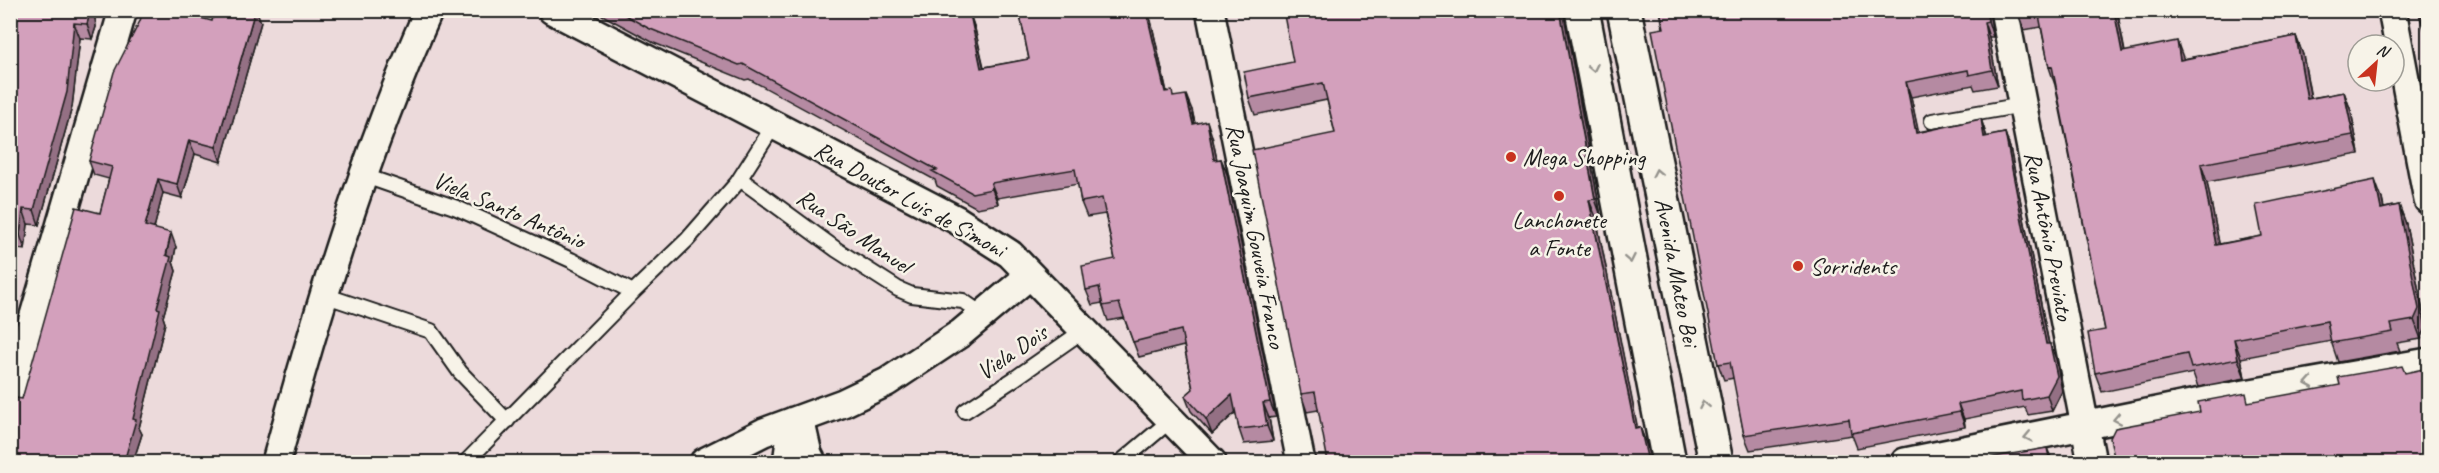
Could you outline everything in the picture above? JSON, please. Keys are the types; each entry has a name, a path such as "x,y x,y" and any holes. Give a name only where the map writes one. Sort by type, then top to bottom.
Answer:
{"main road":[{"name":"Avenida Mateo Bei","path":"1582,10 1669,462"},
{"name":"Avenida Mateo Bei","path":"1624,10 1716,462"}],"street":[{"path":"10,398 123,10"},
{"path":"276,462 324,295 392,97 429,10"},
{"name":"Rua Doutor Luis de Simoni","path":"552,10 957,220 1010,254 1212,462"},
{"name":"Rua Joaquim Gouveia Franco","path":"1210,10 1301,462"},
{"name":"Rua Antônio Previato","path":"2004,10 2092,462"},
{"path":"2392,10 2428,200"},
{"path":"704,462 764,432 843,403 887,382 961,333 1030,275"},
{"path":"1905,462 2211,400 2428,362"},
{"path":"787,462 796,420"},
{"path":"796,420 807,454 812,462"}],"lane":[{"path":"1932,121 2024,105"},
{"path":"466,462 687,240 740,179 774,125"},
{"name":"Viela Santo Antônio","path":"365,176 457,208 571,260 633,292"},
{"name":"Rua São Manuel","path":"740,179 837,250 898,289 912,295 963,301 983,315"},
{"path":"324,295 431,331 460,372 507,421"},
{"name":"Viela Dois","path":"965,411 1084,330"},
{"path":"1121,462 1172,419"}],"building":[{"path":"10,10 90,10 87,24 74,23 67,92 34,210 23,209 20,235 10,234"},
{"path":"143,10 171,10 212,21 215,10 255,10 216,147 189,140 177,184 158,179 145,226 171,233 166,255 171,257 157,308 160,309 133,419 136,420 124,462 10,462 10,397 22,399 76,207 100,213 112,167 89,161 114,72 140,21"},
{"path":"616,10 966,10 966,15 970,14 981,68 1029,59 1019,10 1146,10 1165,92 1172,91 1173,97 1186,95 1193,124 1207,121 1214,160 1221,159 1270,402 1263,403 1267,426 1239,429 1232,395 1206,419 1185,396 1193,389 1181,330 1133,342 1119,303 1103,306 1099,287 1086,290 1082,266 1115,259 1102,198 1081,202 1075,169 991,183 992,189 972,193 932,171 937,170 743,64 739,65 648,28"},
{"path":"1283,10 1560,10 1595,199 1589,200 1635,428 1640,427 1647,457 1643,462 1328,462 1315,392 1301,394 1252,150 1335,133 1323,83 1249,98 1244,72 1293,62"},
{"path":"1660,10 1834,10 1835,12 1841,10 1986,10 1988,21 1984,22 1992,70 1969,75 1968,70 1906,82 1916,133 1981,119 1984,137 2005,133 2046,344 2050,344 2057,376 2047,395 2022,400 2021,391 1958,404 1960,412 1851,433 1849,419 1744,435 1730,362 1718,364 1652,30 1664,28"},
{"path":"2038,10 2114,10 2122,52 2177,41 2180,60 2296,36 2307,99 2344,92 2353,135 2201,164 2216,245 2262,236 2256,205 2375,180 2381,209 2399,205 2419,309 2414,320 2391,324 2393,332 2331,343 2327,321 2234,339 2238,359 2191,368 2187,354 2095,373 2088,333 2105,330 2052,66 2049,67"},
{"path":"2419,10 2428,10 2428,15 2420,17"},
{"path":"2402,366 2405,373 2428,368 2428,462 2115,462 2110,438 2115,428 2200,412 2198,402 2246,393 2248,402 2340,385 2338,377"},
{"path":"2047,448 2050,462 1964,462"}],"place":[{"name":"Mega Shopping","path":"1511,157"},
{"name":"Lanchonete a Fonte","path":"1559,196"},
{"name":"Sorridents","path":"1798,266"}]}
